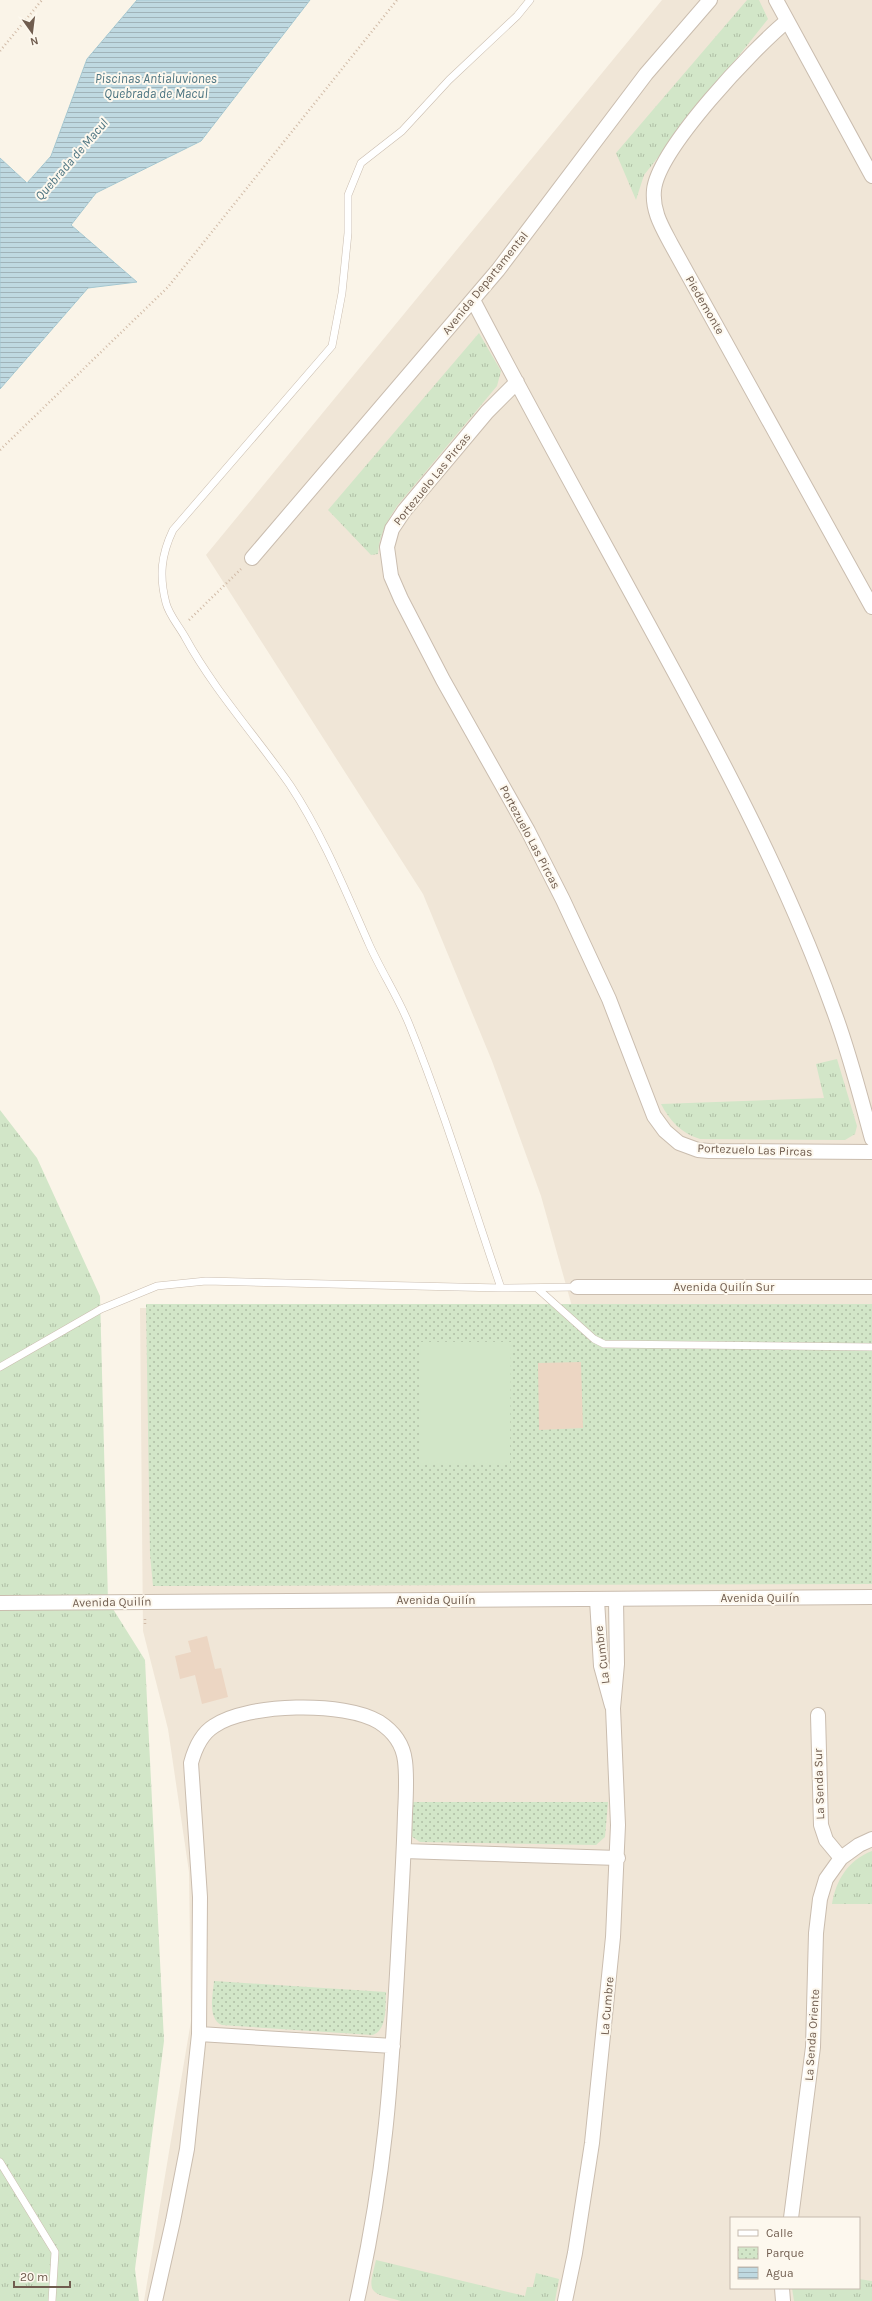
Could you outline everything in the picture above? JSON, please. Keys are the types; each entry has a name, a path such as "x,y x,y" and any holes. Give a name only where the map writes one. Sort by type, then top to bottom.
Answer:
{"street":[{"name":"Avenida Departamental","path":"252,558 473,300 531,227 646,74 710,0"},
{"path":"776,0 872,176"},
{"name":"Piedemonte","path":"787,21 759,46 731,76 670,153 656,179 654,189 655,209 671,244 872,607"},
{"path":"473,300 516,382 695,710 768,854 798,920 834,1011 872,1139"},
{"name":"Portezuelo Las Pircas","path":"516,382 487,412 408,505 392,529 389,537 387,556 395,586 432,661 524,824 563,900 609,999 650,1108 665,1131 688,1147 709,1151 872,1152"},
{"name":"Avenida Quilín Sur","path":"577,1287 872,1287"},
{"name":"Avenida Quilín","path":"0,1603 872,1598"},
{"name":"La Cumbre","path":"597,1600 601,1666 604,1683 613,1708"},
{"name":"La Cumbre","path":"565,2301 575,2253 594,2128 610,1976 618,1858 617,1788 613,1708 618,1664 616,1600"},
{"path":"155,2301 174,2221 187,2149 199,2034 200,1897 191,1773 194,1752 206,1732 226,1719 261,1710 279,1708 343,1711 378,1721 390,1729 398,1739 405,1760 404,1851 393,2046 379,2179 359,2301"},
{"name":"La Senda Sur","path":"818,1715 820,1825 826,1840 841,1858"},
{"path":"841,1858 859,1845 872,1839"},
{"path":"404,1851 618,1858"},
{"name":"La Senda Oriente","path":"790,2217 812,2054 818,1909 826,1879 841,1858"},
{"path":"199,2034 393,2046"},
{"path":"782,2289 783,2301"}],"lane":[{"path":"501,1288 456,1152 408,1022 373,953 328,851 290,786 220,691 180,629 167,606 162,586 164,549 173,530 198,499 332,346 342,293 348,233 348,195 360,163 402,131 449,80 517,16 530,0"},
{"path":"0,1367 101,1309 157,1286 206,1281 501,1288 577,1287"},
{"path":"536,1288 594,1339 604,1344 872,1347"},
{"path":"0,2162 55,2252 52,2301"}],"path":[{"path":"0,51 42,0"},
{"path":"0,450 168,287 397,0"},
{"path":"180,629 252,558"}],"shaded area":[{"path":"662,0 872,0 872,2301 144,2301 191,2021 189,1872 168,1729 143,1631 140,1308 573,1310 541,1196 492,1061 423,894 206,555"}],"green space":[{"path":"747,0 759,0 768,19 644,175 636,200 616,153"},
{"path":"479,333 501,371 497,386 397,506 384,529 378,554 371,555 328,510"},
{"path":"837,1059 857,1126 855,1134 845,1140 700,1139 677,1126 668,1116 661,1104 824,1098 816,1064"},
{"path":"0,1110 37,1158 100,1296 108,1601 145,1660 164,2041 135,2269 139,2301 0,2301"},
{"path":"146,1304 872,1304 872,1584 153,1586 150,1554"},
{"path":"421,1342 511,1342 510,1465 420,1465"},
{"path":"410,1802 608,1802 605,1837 596,1845 420,1842 411,1836"},
{"path":"872,1851 872,1904 832,1904 840,1879 844,1872 856,1860"},
{"path":"214,1981 386,1992 385,2017 381,2028 377,2033 372,2035 222,2025 217,2022 213,2012 212,1999"},
{"path":"376,2260 525,2296 527,2287 533,2287 536,2273 559,2279 555,2301 401,2301 376,2293 373,2290 371,2285"},
{"path":"860,2279 872,2281 872,2301 794,2301 792,2289 860,2289"}],"water":[{"name":"Piscinas Antialuviones Quebrada de Macul","path":"137,0 310,0 201,141 96,193 71,225 137,282 88,288 0,389 0,158 27,183 51,156 87,59"}],"building":[{"path":"581,1362 583,1428 539,1430 538,1363"},
{"path":"207,1636 215,1669 221,1668 228,1697 202,1704 195,1675 180,1679 175,1656 191,1652 188,1641"}],"water label":[{"name":"Quebrada de Macul","path":"71,159"}]}
